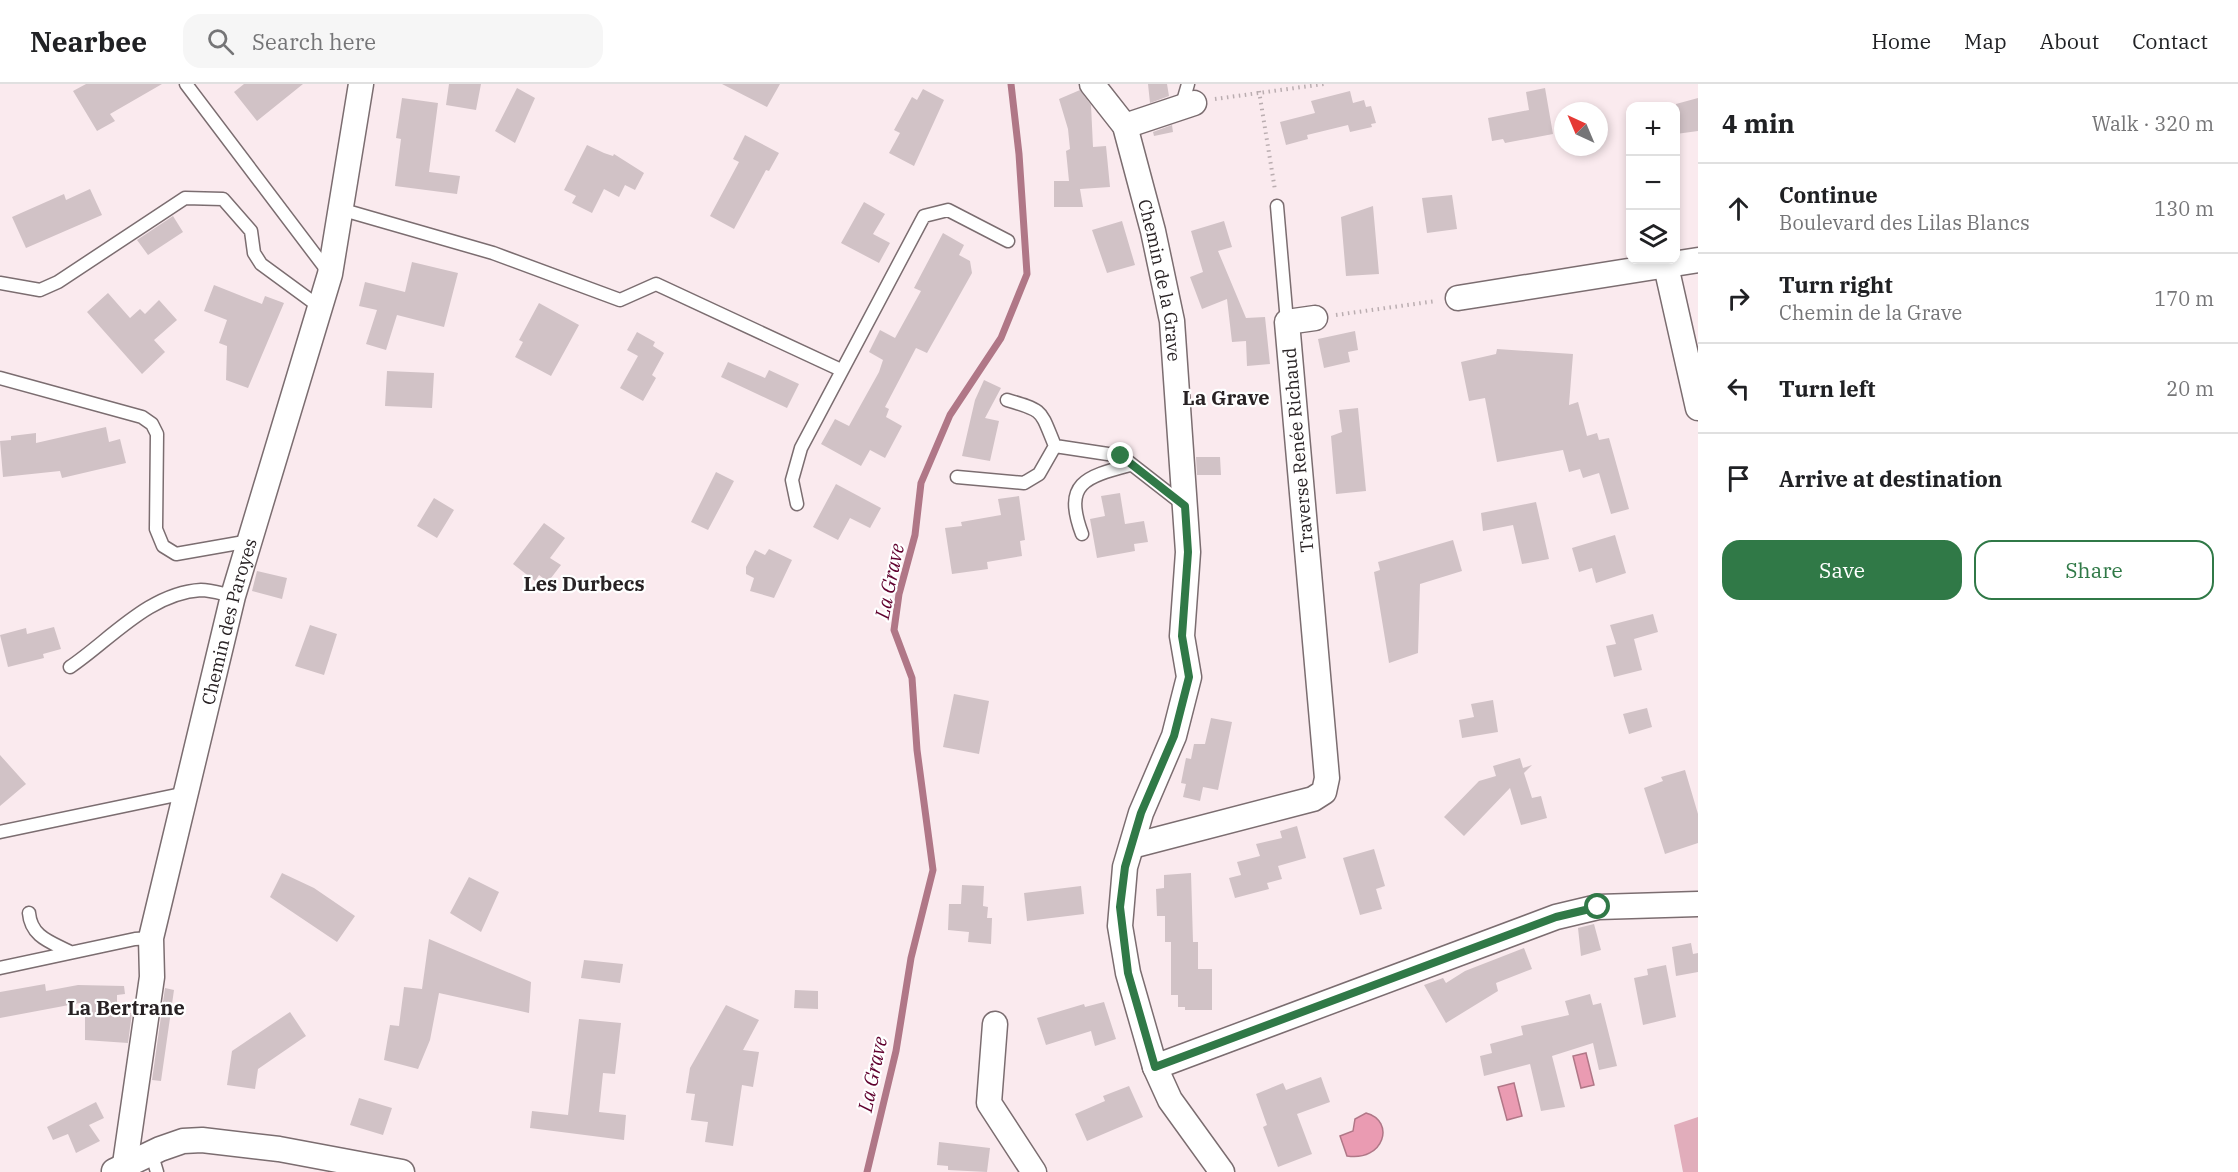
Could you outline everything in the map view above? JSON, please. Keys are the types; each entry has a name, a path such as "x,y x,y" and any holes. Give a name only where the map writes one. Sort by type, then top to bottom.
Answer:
{"street":[{"name":"Chemin des Paroyes","path":"118,1168 152,977 151,938 233,596 330,274 361,84"},
{"name":"Chemin de la Grave","path":"1092,84 1125,126 1153,231 1172,321 1188,552 1182,636 1189,677 1174,736 1141,813 1125,867 1120,926 1128,973 1155,1067 1170,1100 1222,1172"},
{"path":"1125,126 1188,98"},
{"path":"1458,298 1698,260"},
{"path":"1666,266 1698,408"},
{"name":"Traverse Renée Richaud","path":"1132,846 1313,799 1324,792 1327,778 1287,322 1314,318"},
{"path":"1155,1067 1556,917 1598,907 1698,904"},
{"path":"995,1024 989,1103 1034,1172"},
{"path":"118,1168 156,1158 183,1141 202,1140 279,1149 402,1172"}],"lane":[{"path":"186,84 330,274"},
{"path":"0,283 40,290 58,282 185,198 223,199 251,231 254,254 261,264 321,308"},
{"path":"1277,206 1287,322"},
{"path":"340,209 493,253 620,300 656,284 841,370"},
{"path":"797,504 792,480 801,448 924,216 948,210 1008,241"},
{"path":"0,378 142,417 152,424 157,434 156,529 163,546 176,554 250,542"},
{"path":"1007,400 1037,409 1042,414 1055,446"},
{"path":"1055,446 1103,451 1121,456 1185,506"},
{"path":"957,477 1024,483 1040,474 1055,446"},
{"path":"1082,534 1073,502 1077,489 1093,477 1130,465"},
{"path":"70,667 138,614 168,598 202,590 233,596"},
{"path":"4,827 186,793"},
{"path":"30,913 30,924 37,935 70,952"},
{"path":"0,968 70,952 151,938"}],"path":[{"path":"1188,98 1324,84"},
{"path":"1259,91 1277,206"},
{"path":"1314,318 1458,298"}],"shaded area":[{"path":"1586,1053 1594,1085 1581,1088 1573,1056"},
{"path":"1514,1083 1522,1116 1507,1120 1498,1087"},
{"path":"1366,1113 1375,1117 1381,1124 1382,1140 1370,1153 1347,1156 1340,1136 1353,1131 1355,1119"},
{"path":"1698,1117 1698,1172 1683,1172 1674,1125"}],"building":[{"path":"86,84 162,84 110,114 115,121 97,131 73,91"},
{"path":"244,84 303,84 257,121 234,92"},
{"path":"449,84 481,84 476,110 446,105"},
{"path":"722,84 780,84 767,107"},
{"path":"1148,84 1167,84 1169,96 1150,103"},
{"path":"517,88 535,98 515,143 495,131"},
{"path":"1545,88 1553,134 1505,143 1503,139 1492,141 1488,118 1529,110 1526,92"},
{"path":"923,89 944,100 914,166 889,153 900,133 894,130 912,97 917,100"},
{"path":"1080,90 1091,105 1093,147 1106,146 1110,187 1080,189 1083,207 1054,207 1054,181 1069,181 1066,151 1070,149 1068,129 1059,99"},
{"path":"1350,91 1353,103 1364,100 1366,107 1371,106 1376,123 1371,124 1372,127 1350,132 1348,125 1307,135 1308,139 1286,145 1280,122 1315,113 1311,101"},
{"path":"402,98 438,103 429,172 460,176 457,194 395,186 401,139 396,138"},
{"path":"1698,98 1698,131 1680,133 1680,103"},
{"path":"1172,125 1173,132 1154,136 1153,132"},
{"path":"745,135 779,153 769,171 766,170 734,229 710,216 739,162 733,159"},
{"path":"587,145 613,156 614,154 644,173 635,190 625,185 619,197 604,189 592,213 572,203 576,196 564,190"},
{"path":"90,189 102,215 26,248 12,217 64,194 66,200"},
{"path":"1452,195 1457,229 1427,233 1422,198"},
{"path":"864,202 885,214 873,234 890,243 879,263 841,243"},
{"path":"1373,206 1379,274 1346,276 1341,217"},
{"path":"173,216 183,232 148,255 137,240"},
{"path":"1122,221 1135,265 1107,273 1092,230"},
{"path":"1224,221 1232,247 1218,251 1246,318 1265,317 1270,364 1247,366 1246,341 1232,342 1227,299 1202,309 1190,277 1203,272 1191,231"},
{"path":"943,233 964,245 959,255 970,261 972,273 927,353 916,348 885,407 889,409 886,417 902,426 885,458 870,450 861,466 821,444 835,419 849,426 879,372 883,360 869,352 880,330 895,338 921,291 914,288"},
{"path":"412,262 458,273 444,327 397,315 386,350 366,344 377,310 359,306 365,282 405,292"},
{"path":"214,285 262,304 265,296 284,303 248,388 226,380 227,346 219,343 227,320 204,311"},
{"path":"108,293 130,318 140,309 145,314 159,300 177,320 154,340 165,352 142,374 87,312"},
{"path":"539,303 579,325 551,376 515,357 523,342 519,340"},
{"path":"1355,331 1358,350 1348,352 1350,362 1324,368 1318,339"},
{"path":"637,332 655,342 653,346 664,353 652,375 656,378 643,401 620,388 638,356 627,350"},
{"path":"1497,349 1573,354 1569,405 1578,402 1587,436 1597,433 1599,440 1609,438 1629,509 1611,514 1599,473 1583,478 1580,469 1569,472 1563,450 1497,462 1485,398 1469,401 1461,362 1496,354"},
{"path":"728,362 765,378 769,370 799,384 787,408 721,377"},
{"path":"387,371 434,373 432,408 385,406"},
{"path":"984,380 1001,388 985,418 999,421 990,461 962,456 975,400"},
{"path":"1358,408 1366,491 1336,494 1331,436 1342,432 1339,410"},
{"path":"106,427 109,442 120,439 126,463 62,478 60,471 3,477 0,441 11,440 11,436 36,433 36,443"},
{"path":"1196,457 1220,457 1221,475 1197,475"},
{"path":"716,472 734,481 708,530 691,522"},
{"path":"836,484 881,508 870,528 850,518 838,540 813,527"},
{"path":"1120,493 1125,524 1144,521 1148,542 1134,544 1135,551 1097,558 1090,519 1105,516 1101,496"},
{"path":"1019,496 1025,540 1020,541 1022,556 987,562 988,569 952,574 945,528 962,526 961,522 1001,515 998,499"},
{"path":"434,498 454,510 437,538 417,526"},
{"path":"1536,502 1549,559 1522,564 1513,525 1483,531 1481,513"},
{"path":"544,523 565,538 550,558 561,565 548,582 539,575 535,581 513,564"},
{"path":"1615,535 1626,573 1596,583 1592,568 1579,572 1572,548"},
{"path":"1453,540 1462,571 1420,584 1418,653 1389,663 1374,572 1380,570 1378,562"},
{"path":"769,549 792,560 774,598 750,591 754,578 746,574 746,567 755,550 765,555"},
{"path":"257,571 287,578 282,599 252,591"},
{"path":"1653,614 1658,632 1634,639 1642,670 1614,677 1606,646 1616,644 1610,625"},
{"path":"310,625 337,634 324,675 295,666"},
{"path":"54,627 61,649 43,654 44,658 8,667 0,635 26,628 27,634"},
{"path":"954,694 989,701 979,754 943,747"},
{"path":"1493,700 1498,732 1462,738 1459,720 1474,717 1471,704"},
{"path":"1647,708 1652,727 1629,734 1623,714"},
{"path":"1211,718 1232,722 1218,790 1203,787 1200,801 1183,797 1186,784 1181,783 1186,758 1191,759 1194,744 1205,744"},
{"path":"0,755 26,784 0,806"},
{"path":"1520,758 1523,768 1532,765 1524,773 1532,798 1541,796 1547,818 1521,825 1510,788 1464,836 1444,817 1479,781 1496,776 1493,766"},
{"path":"1685,770 1698,814 1698,843 1665,854 1644,788 1663,781 1661,777"},
{"path":"1297,826 1306,858 1278,866 1282,879 1267,883 1269,889 1235,898 1229,878 1241,875 1237,862 1260,856 1256,844 1282,838 1280,831"},
{"path":"1374,849 1385,886 1376,889 1382,909 1360,915 1343,858"},
{"path":"282,873 314,888 355,916 337,942 270,897"},
{"path":"1191,873 1193,942 1198,942 1198,969 1212,969 1212,1010 1185,1010 1185,1007 1178,1007 1178,995 1171,995 1171,942 1165,942 1165,916 1157,916 1156,889 1164,888 1164,875"},
{"path":"469,877 499,892 481,932 450,913"},
{"path":"962,885 984,886 983,906 988,907 987,918 992,918 991,944 968,942 969,932 948,930 949,904 961,904"},
{"path":"1081,886 1084,914 1027,921 1024,893"},
{"path":"1594,924 1601,950 1581,956 1578,928"},
{"path":"429,939 531,982 529,1013 439,993 430,1040 418,1069 384,1060 390,1025 399,1026 404,987 422,989"},
{"path":"1691,943 1693,954 1698,953 1698,972 1676,976 1672,947"},
{"path":"1524,948 1532,969 1496,983 1498,991 1446,1023 1424,985 1443,978 1446,983 1465,971"},
{"path":"584,960 623,964 620,983 581,978"},
{"path":"1666,965 1676,1017 1643,1025 1634,978 1648,975 1647,969"},
{"path":"45,984 46,991 78,985 124,986 125,994 117,995 117,1012 132,1013 128,1043 85,1040 85,1002 0,1018 0,992"},
{"path":"165,988 174,990 161,1081 152,1080"},
{"path":"795,990 818,991 818,1009 794,1008"},
{"path":"1590,994 1593,1005 1601,1003 1617,1066 1599,1070 1593,1043 1552,1056 1565,1107 1541,1111 1530,1064 1484,1076 1480,1056 1492,1053 1490,1044 1523,1035 1521,1026 1569,1015 1565,1001"},
{"path":"1104,1002 1116,1039 1095,1046 1091,1031 1046,1045 1037,1018 1084,1004 1085,1007"},
{"path":"726,1005 759,1020 743,1050 759,1052 753,1087 742,1085 733,1146 705,1142 708,1122 691,1120 695,1094 686,1093 690,1068"},
{"path":"290,1012 306,1036 258,1069 255,1089 227,1085 232,1051"},
{"path":"579,1019 621,1023 615,1074 603,1073 599,1112 626,1115 624,1140 530,1128 532,1111 568,1115"},
{"path":"1321,1077 1330,1102 1297,1114 1312,1154 1278,1167 1263,1127 1267,1125 1256,1094 1283,1083 1286,1090"},
{"path":"1129,1086 1143,1117 1087,1141 1075,1114 1105,1101 1103,1096"},
{"path":"359,1098 392,1108 383,1135 350,1125"},
{"path":"96,1102 104,1118 89,1125 100,1141 76,1153 68,1134 53,1140 47,1127"},
{"path":"939,1142 990,1148 987,1172 948,1170 948,1166 937,1165"}],"waterway":[{"name":"La Grave","path":"867,1172 896,1051 911,958 933,870 917,750 912,678 894,630 899,594 915,535 921,483 950,415 1001,338 1027,274 1019,154 1011,84"}],"district":[{"name":"La Grave","path":"1226,397"},
{"name":"Les Durbecs","path":"584,583"},
{"name":"La Bertrane","path":"126,1007"}],"route":[{"path":"1121,456 1185,506 1188,552 1182,636 1189,677 1174,736 1141,813 1125,867 1120,907 1120,926 1128,973 1155,1067 1556,917 1598,907"}]}
